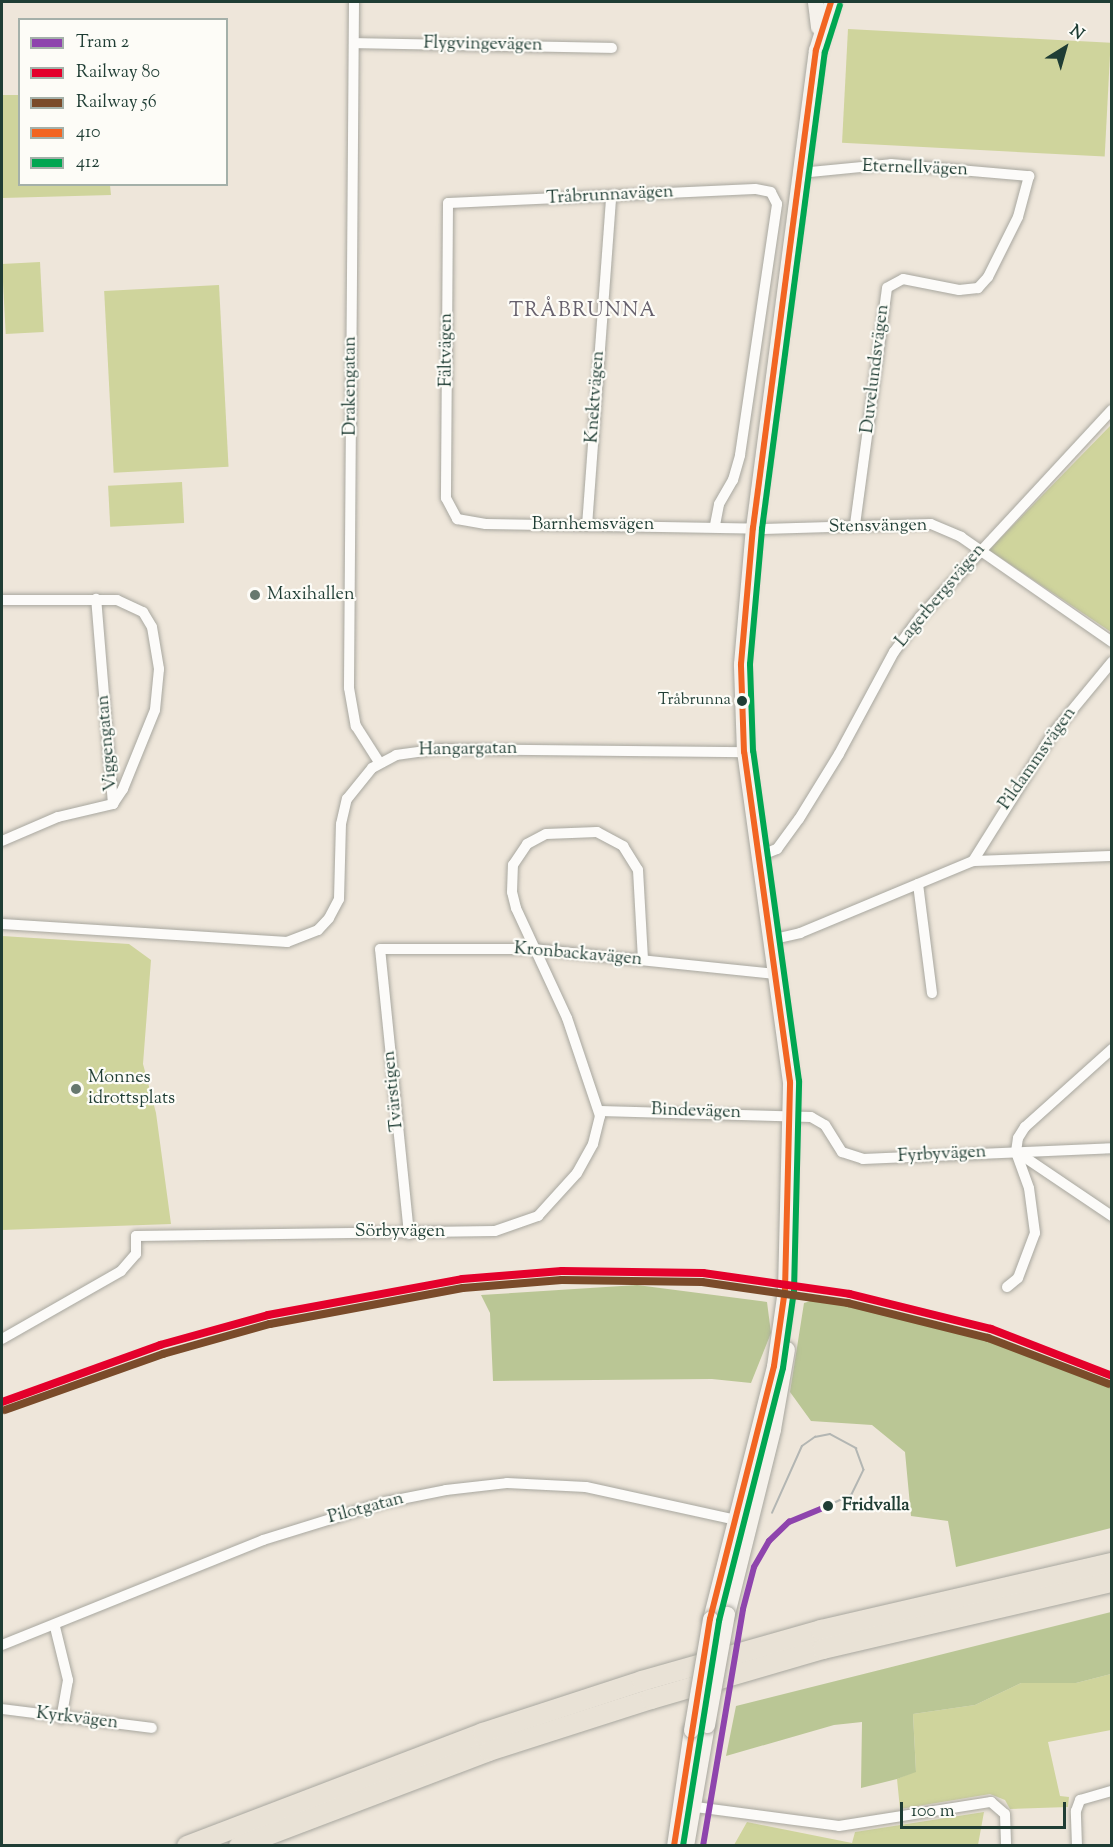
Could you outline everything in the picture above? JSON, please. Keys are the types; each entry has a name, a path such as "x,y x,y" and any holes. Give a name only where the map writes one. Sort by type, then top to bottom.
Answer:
{"highway":[{"path":"187,1845 483,1732 642,1681 821,1630 1112,1563"},
{"path":"239,1845 489,1751 651,1699 823,1649 1112,1582"}],"main road":[{"path":"814,2 819,33"},
{"path":"674,1845 707,1725 728,1614 782,1388 793,1232 792,1116 776,974 744,752 741,664 753,528 819,33 831,2"},
{"path":"686,1845 691,1730 710,1619 789,1300"}],"street":[{"name":"Drakengatan","path":"354,2 349,688 356,726 379,762"},
{"name":"Flygvingevägen","path":"354,43 612,48"},
{"name":"Eternellvägen","path":"800,173 891,164 1029,176"},
{"name":"Duvelundsvägen","path":"855,526 887,288 903,279 959,290 978,288 988,277 1018,217 1029,176"},
{"name":"Tråbrunnavägen","path":"448,203 755,189 771,192 777,204 740,455 733,480 719,504 715,525"},
{"name":"Knektvägen","path":"587,526 611,196"},
{"name":"Fältvägen","path":"446,498 448,203"},
{"name":"Lagerbergsvägen","path":"758,857 771,855 783,842 824,780 899,644 979,552 1112,410"},
{"name":"Barnhemsvägen","path":"446,498 457,519 486,524 715,525 753,528"},
{"name":"Stensvängen","path":"753,528 931,524 950,531 1112,642"},
{"name":"Viggengatan","path":"2,841 58,817 113,804 96,599"},
{"path":"2,600 117,600 143,612 152,627 159,669 155,710 123,789 113,804"},
{"name":"Pildammsvägen","path":"973,861 1054,732 1112,662"},
{"name":"Hangargatan","path":"2,924 270,943 303,938 329,918 339,899 342,811 354,788 379,762 410,751 431,749 744,752"},
{"path":"600,1111 567,1018 533,949 512,892 512,872 518,854 536,838 546,834 597,832 623,846 638,870 643,960"},
{"path":"770,940 800,933 973,861 1112,856"},
{"path":"918,884 932,993"},
{"name":"Kronbackavägen","path":"380,950 533,949 776,974"},
{"name":"Tvärstigen","path":"380,950 409,1234"},
{"path":"1007,1287 1018,1278 1036,1224 1016,1152 1025,1127 1112,1048"},
{"name":"Bindevägen","path":"600,1111 792,1116"},
{"name":"Sörbyvägen","path":"2,1339 121,1271 136,1254 136,1236 409,1234 495,1231 538,1216 577,1173 593,1144 600,1111"},
{"name":"Fyrbyvägen","path":"792,1116 822,1122 842,1152 854,1158 1112,1148"},
{"path":"1016,1152 1112,1216"},
{"name":"Pilotgatan","path":"2,1646 55,1627 264,1540 386,1502 446,1490 507,1483 561,1484 613,1490 749,1523"},
{"path":"55,1627 68,1680 62,1718"},
{"name":"Kyrkvägen","path":"2,1709 152,1728"},
{"path":"1077,1845 1076,1811 1080,1800 1112,1791"},
{"path":"686,1805 839,1826 991,1802 1005,1814 1006,1845"}],"green space":[{"path":"848,29 1111,43 1105,157 842,143"},
{"path":"2,95 18,95 18,186 110,186 111,195 2,198"},
{"path":"40,262 44,332 6,334 2,264"},
{"path":"219,285 229,467 114,473 104,291"},
{"path":"1111,425 1111,632 989,550"},
{"path":"182,482 184,523 110,527 108,486"},
{"name":"Monnes idrottsplats","path":"2,936 129,944 151,960 143,1064 156,1113 171,1224 2,1230"},
{"path":"637,1285 767,1302 771,1333 751,1383 712,1379 493,1381 490,1313 481,1295"},
{"path":"820,1298 947,1324 1111,1387 1111,1528 956,1567 948,1521 911,1516 905,1452 872,1425 811,1421 790,1392 804,1303"},
{"path":"1111,1612 1111,1674 1076,1683 1021,1683 975,1705 913,1714 916,1772 861,1788 862,1722 834,1725 726,1756 736,1706"},
{"path":"1111,1674 1111,1730 1048,1742 1060,1796 1069,1797 1068,1807 1010,1809 1005,1800 990,1794 900,1809 897,1779 916,1771 913,1714 975,1705 1021,1683 1076,1683"},
{"path":"984,1812 978,1845 734,1845 747,1822 852,1843 855,1832"}],"tram line":[{"path":"772,1513 802,1446 815,1437 830,1434 856,1448 864,1470 852,1495 828,1506"},
{"name":"2","path":"703,1846 743,1609 754,1567 769,1541 789,1522 828,1506"}],"rail line":[{"name":"80","path":"2,1402 160,1345 268,1315 462,1279 562,1271 703,1273 850,1294 991,1329 1112,1376"},
{"name":"56","path":"5,1410 163,1354 270,1324 463,1288 562,1280 702,1282 848,1303 988,1338 1109,1384"}],"transit line":[{"name":"410","path":"674,1846 710,1619 774,1366 785,1290 790,1082 744,752 741,664 753,528 816,50 831,2"},
{"name":"412","path":"683,1846 719,1621 783,1368 794,1291 799,1081 753,751 750,664 762,529 825,52 840,5"}],"place":[{"name":"Maxihallen","path":"255,595"},
{"name":"Tråbrunna","path":"742,701"},
{"name":"Monnes idrottsplats","path":"76,1089"},
{"name":"Fridvalla","path":"828,1506"}],"district":[{"name":"TRÅBRUNNA","path":"583,311"}]}
